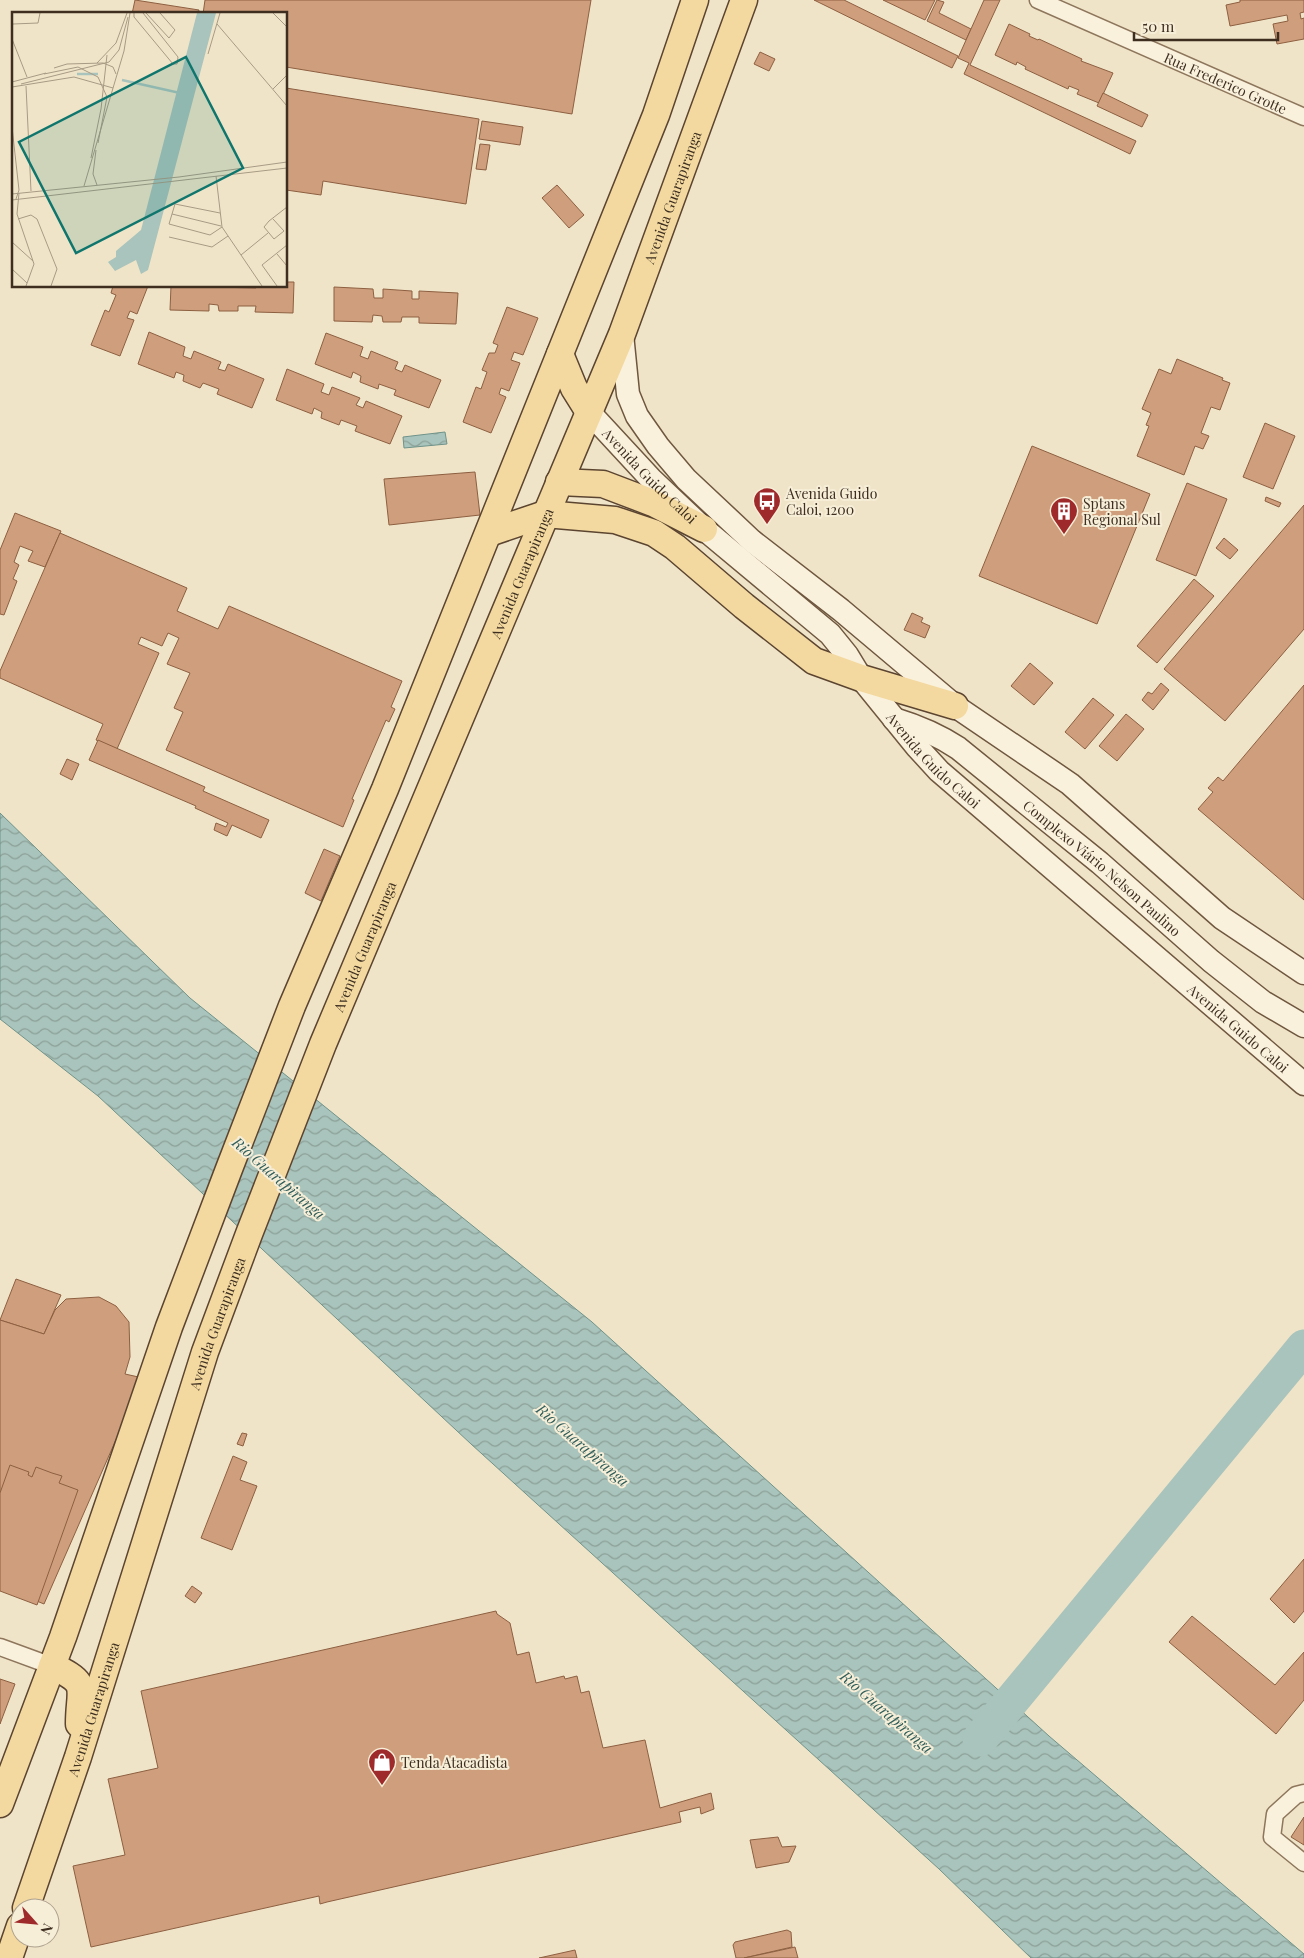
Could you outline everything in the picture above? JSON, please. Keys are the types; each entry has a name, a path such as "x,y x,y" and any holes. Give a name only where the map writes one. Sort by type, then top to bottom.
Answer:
{"main road":[{"path":"0,1804 52,1666 169,1328 292,1006 385,789 489,532 663,96 695,0"},
{"name":"Avenida Guarapiranga","path":"29,1898 78,1758 205,1352 323,1044 622,334 744,0"},
{"name":"Avenida Guido Caloi","path":"622,334 628,394 637,416 658,446 686,479 752,540 841,610 955,706 1070,784 1222,918 1304,973"},
{"path":"560,354 574,388 590,412"},
{"name":"Avenida Guido Caloi","path":"590,412 651,479 704,529 830,634 847,655 860,678 939,771 1304,1084"},
{"path":"559,482 603,484 653,503 704,529"},
{"path":"489,532 545,514 615,520 654,534 675,546 744,606 814,661 860,678 955,706"},
{"name":"Complexo Viário Nelson Paulino","path":"894,719 928,731 958,748 1100,863 1211,961 1263,1002 1304,1026"},
{"path":"52,1666 72,1676 80,1684 78,1758"}],"street":[{"name":"Rua Frederico Grotte","path":"1038,0 1304,117"},
{"path":"0,1647 52,1666"},
{"path":"1304,1793 1296,1795 1275,1814 1272,1837 1304,1863"}],"water":[{"path":"445,432 447,444 404,448 403,437"},
{"name":"Rio Guarapiranga","path":"0,813 190,998 592,1322 1049,1736 1304,1954 1304,1958 1031,1958 939,1869 471,1444 98,1096 0,1019"}],"building":[{"path":"135,0 199,10 198,12 132,12"},
{"path":"205,0 591,0 572,114 288,67 288,12 203,12"},
{"path":"814,0 844,0 958,56 952,68"},
{"path":"883,0 935,0 925,20"},
{"path":"937,0 944,2 939,13 971,29 966,40 927,21"},
{"path":"984,0 1000,0 970,65 1136,141 1130,154 964,74 969,63 958,58"},
{"path":"1240,0 1304,0 1304,12 1300,13 1301,19 1304,18 1304,39 1277,44 1273,24 1288,21 1287,15 1230,26 1226,5 1240,2"},
{"path":"1009,24 1030,34 1029,36 1082,59 1081,61 1113,73 1099,103 1077,94 1079,90 1069,86 1068,89 1025,69 1026,67 1017,62 1016,65 995,55"},
{"path":"760,52 775,59 769,71 754,64"},
{"path":"288,88 479,119 466,204 323,181 321,195 288,190"},
{"path":"1103,93 1148,115 1142,127 1097,106"},
{"path":"482,121 523,127 520,145 479,139"},
{"path":"480,144 490,145 486,170 476,169"},
{"path":"557,185 584,215 569,228 542,198"},
{"path":"288,282 294,282 293,313 255,312 256,306 238,306 238,311 219,311 218,305 209,304 209,311 170,310 171,288 288,288"},
{"path":"334,287 373,289 374,298 383,298 383,289 412,291 412,299 419,299 419,291 458,293 456,324 419,323 419,317 402,317 401,322 383,322 382,316 373,315 372,322 334,321"},
{"path":"112,288 147,288 137,314 130,311 127,318 134,320 120,356 91,345 105,310 109,312 116,295 111,293"},
{"path":"507,307 538,318 523,355 514,352 511,360 520,363 509,391 501,388 499,394 506,397 491,433 463,422 476,387 481,389 487,372 482,370 489,353 495,353 498,345 493,343"},
{"path":"149,332 185,347 183,356 191,359 194,351 221,362 218,369 225,371 228,364 264,379 252,408 217,394 219,389 203,383 200,388 183,381 184,375 176,372 174,378 138,364"},
{"path":"326,333 363,347 360,356 368,359 371,351 398,362 395,369 402,372 405,365 441,380 429,408 394,395 396,390 379,384 378,389 360,382 361,376 353,372 351,378 315,364"},
{"path":"1177,359 1223,378 1222,380 1230,383 1220,410 1211,407 1201,433 1209,436 1203,449 1195,446 1184,475 1137,456 1149,426 1146,425 1151,413 1142,409 1159,369 1171,374"},
{"path":"287,369 324,384 321,392 329,395 332,387 360,398 356,405 363,408 366,401 402,416 390,444 355,431 357,426 341,420 339,425 321,418 322,412 314,408 312,414 276,400"},
{"path":"1265,423 1295,436 1273,489 1243,477"},
{"name":"Sptans Regional Sul","path":"1032,446 1150,494 1097,624 979,576"},
{"path":"475,472 480,515 389,525 384,479"},
{"path":"1187,483 1227,499 1196,576 1156,560"},
{"path":"1266,497 1281,503 1279,507 1265,501"},
{"path":"1304,505 1304,629 1225,721 1164,669"},
{"path":"15,513 61,531 45,567 28,561 33,551 20,546 14,562 19,565 13,579 17,581 4,615 0,614 0,550"},
{"path":"60,533 187,588 177,611 218,629 229,606 402,681 391,707 395,709 389,722 386,720 352,799 354,800 343,827 166,750 183,712 174,708 190,673 167,664 179,638 168,633 162,646 141,637 138,644 159,653 117,749 96,740 103,724 0,678 0,671"},
{"path":"1224,538 1238,550 1230,559 1216,548"},
{"path":"1194,579 1214,596 1157,663 1137,646"},
{"path":"912,613 923,618 921,622 930,626 925,638 904,630"},
{"path":"1030,663 1053,683 1034,705 1011,686"},
{"path":"1161,683 1169,690 1153,710 1142,700 1148,692 1152,694"},
{"path":"1304,685 1304,900 1198,809 1213,792 1208,788 1218,777 1223,781"},
{"path":"1093,698 1114,715 1085,749 1065,732"},
{"path":"1126,714 1144,729 1117,761 1099,746"},
{"path":"98,740 205,787 203,791 269,820 261,838 232,825 227,836 214,830 216,823 226,827 228,823 195,808 196,806 89,760"},
{"path":"67,759 79,764 72,780 60,774"},
{"path":"324,849 340,856 321,901 305,893"},
{"path":"16,1279 61,1295 44,1334 0,1320"},
{"path":"99,1297 116,1306 129,1322 130,1357 125,1374 143,1378 44,1604 0,1586 0,1320 44,1334 55,1310 66,1299"},
{"path":"242,1433 247,1434 243,1446 237,1444"},
{"path":"233,1456 247,1462 240,1480 257,1486 232,1550 201,1538"},
{"path":"10,1465 29,1472 28,1475 32,1477 36,1467 62,1476 59,1483 78,1490 37,1605 0,1591 0,1493"},
{"path":"1304,1559 1304,1611 1294,1623 1270,1599"},
{"path":"192,1586 202,1593 195,1603 185,1596"},
{"name":"Tenda Atacadista","path":"496,1611 497,1614 510,1623 517,1655 529,1652 536,1683 564,1676 565,1679 577,1676 581,1693 589,1691 603,1748 645,1740 660,1808 711,1793 714,1809 701,1814 700,1807 679,1812 681,1822 320,1904 319,1896 91,1947 73,1866 125,1855 108,1779 158,1768 141,1691"},
{"path":"1192,1616 1275,1685 1304,1652 1304,1700 1276,1734 1169,1642"},
{"path":"0,1679 15,1684 0,1724"},
{"path":"1304,1817 1304,1845 1291,1837"},
{"path":"778,1837 782,1847 796,1846 789,1862 756,1868 750,1840"},
{"path":"787,1930 791,1932 792,1947 744,1958 736,1958 733,1945 735,1942"},
{"path":"795,1947 798,1958 744,1958 777,1951"},
{"path":"575,1950 577,1958 539,1958"}],"waterway":[{"path":"980,1739 1304,1347"}],"place":[{"name":"Avenida Guido Caloi, 1200","path":"767,525"},
{"name":"Sptans Regional Sul","path":"1064,535"},
{"name":"Tenda Atacadista","path":"382,1786"}]}
